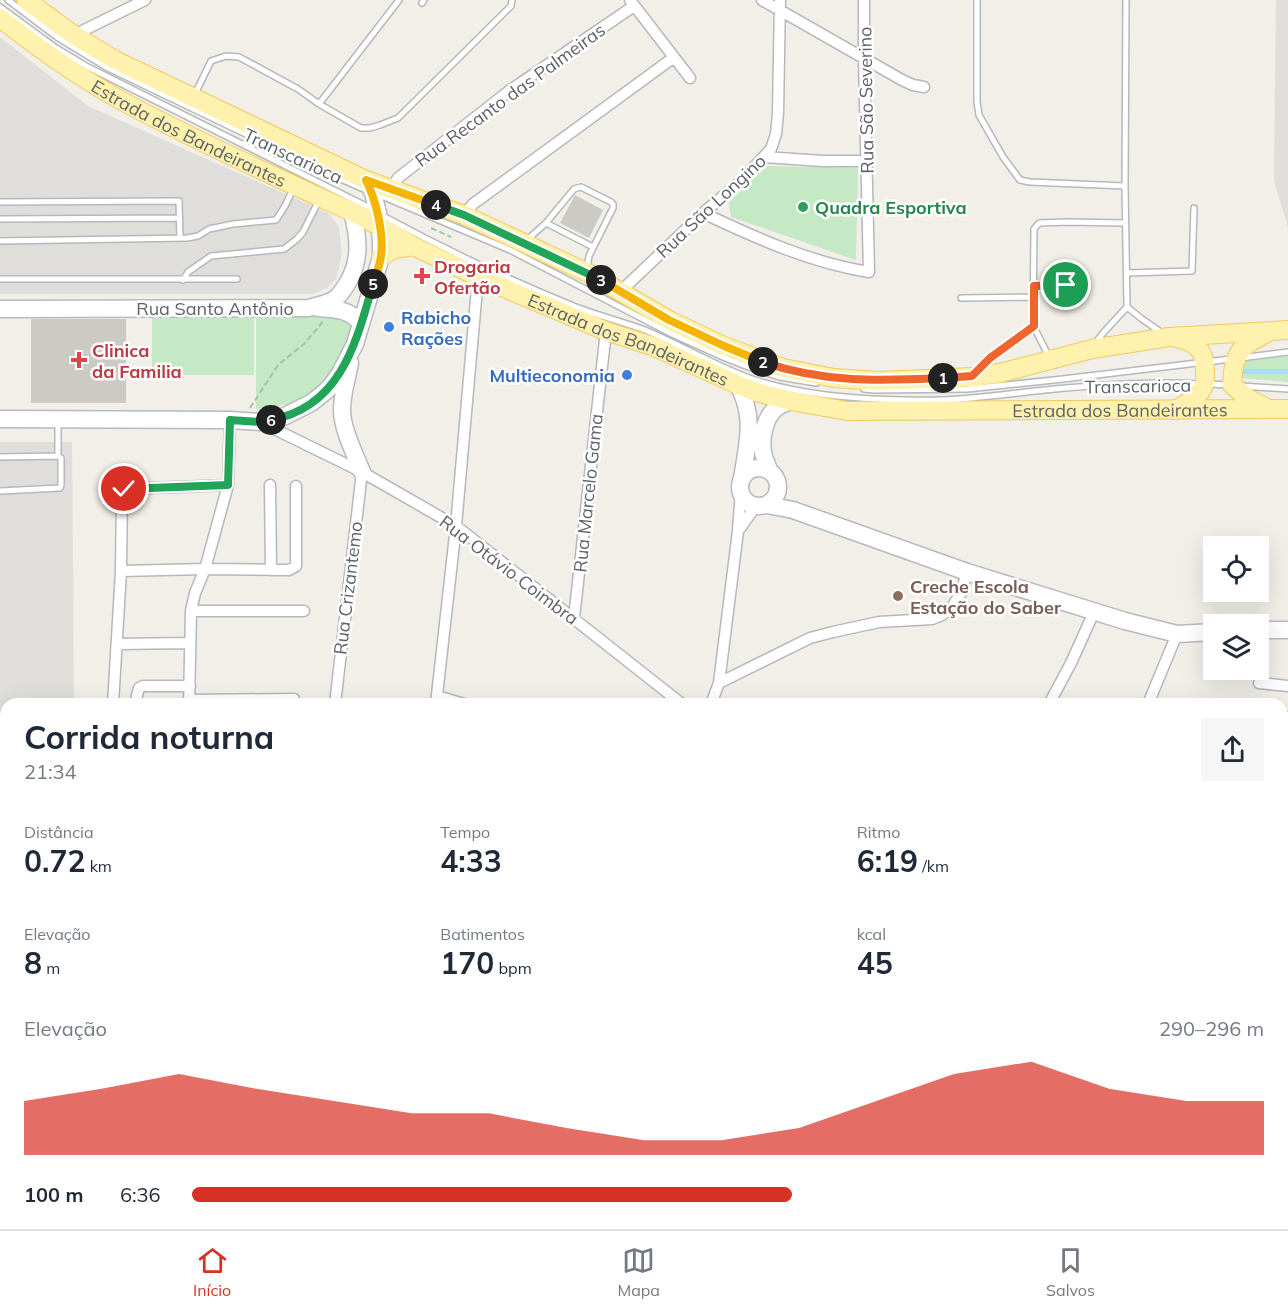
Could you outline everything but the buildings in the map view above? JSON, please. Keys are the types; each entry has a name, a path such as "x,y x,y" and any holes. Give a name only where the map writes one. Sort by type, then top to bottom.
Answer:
{"main road":[{"name":"Estrada dos Bandeirantes","path":"26,0 74,35 115,60 192,98 377,187 464,215 590,274 669,320 724,346 783,368 834,378 879,381 972,376 1000,373 1092,349 1168,337 1281,330"},
{"name":"Estrada dos Bandeirantes","path":"0,18 49,55 136,109 320,198 352,212 379,219 413,246 478,277 606,331 652,346 756,392 847,411 1288,409"},
{"path":"381,257 394,249 413,246"},
{"path":"1268,409 1246,397 1233,385 1233,368 1243,348 1253,341 1281,330"},
{"path":"1168,337 1187,340 1195,345 1205,362 1204,385 1200,392 1175,410"}],"street":[{"path":"74,35 145,0"},
{"path":"762,0 780,5 902,80 924,87"},
{"name":"Rua São Severino","path":"703,213 746,233 818,260 869,272 864,0"},
{"name":"Rua Recanto das Palmeiras","path":"377,187 398,178 509,91 632,3 690,78"},
{"name":"Rua São Longino","path":"621,291 703,213 740,182 771,149 776,134 778,113 780,5"},
{"path":"464,215 473,204 673,58"},
{"path":"764,157 867,162"},
{"path":"362,472 344,424 342,398 361,322 381,257 377,187"},
{"name":"Rua Santo Antônio","path":"0,309 309,308 334,299 353,275 358,252 352,212"},
{"path":"436,698 456,526 478,277"},
{"path":"347,284 348,291 355,296 365,295 372,287"},
{"path":"309,308 339,310 351,314 361,322"},
{"name":"Rua Marcelo Gama","path":"574,618 606,331"},
{"path":"0,419 260,422 283,417 311,403 325,392 332,386 355,344"},
{"path":"713,698 719,683 749,428 746,402 738,384"},
{"path":"769,470 763,451 764,431 768,417 774,410 791,401"},
{"path":"189,698 191,611 228,485 236,420"},
{"name":"Rua Otávio Coimbra","path":"260,422 362,472 456,526 674,698"},
{"path":"741,485 751,470 763,468 769,470 774,474 778,486 793,510"},
{"name":"Rua Crizantemo","path":"336,698 362,472"},
{"path":"113,698 121,571 121,493 126,489 228,485"},
{"path":"270,485 272,570"},
{"path":"741,485 746,501 761,506 793,510 968,572 1156,630 1177,633 1203,632"},
{"path":"121,571 289,570 296,566 296,486"},
{"path":"738,531 761,506 776,497 778,486"},
{"path":"719,683 810,638 879,622 932,619 942,615 952,607 961,593 968,572"},
{"path":"191,611 304,611"},
{"path":"1052,698 1094,612"},
{"path":"1269,630 1288,630"},
{"path":"1150,698 1177,633"},
{"path":"117,644 189,644"},
{"path":"1259,683 1288,686"},
{"path":"137,698 139,688 143,686 190,686"}],"lane":[{"name":"Transcarioca","path":"8,0 57,37 108,68 325,172 377,187 510,250 672,334 723,357 780,377 821,384"},
{"path":"319,104 399,0"},
{"path":"192,98 211,60 226,56 239,57 361,128 370,128 398,118 511,6 512,0"},
{"path":"977,0 979,115 1016,176 1020,180 1030,182 1125,186"},
{"path":"1092,349 1127,307 1126,0"},
{"name":"Transcarioca","path":"0,7 56,48 86,66 284,164 379,219 572,306 643,330 753,379 805,392 871,399 956,400 1120,384 1177,383 1288,389"},
{"path":"0,241 198,236 209,229 233,224 276,220 294,186"},
{"path":"522,243 546,223 574,189 581,187 613,204 588,262 590,274"},
{"path":"183,280 188,272 211,256 284,249 303,232 320,198"},
{"path":"0,202 179,201 180,238"},
{"path":"560,205 568,209"},
{"path":"1127,273 1192,271 1194,208"},
{"path":"0,219 179,218"},
{"path":"1051,360 1034,326 1034,229 1036,225 1066,222 1125,224"},
{"path":"546,223 593,247"},
{"path":"597,223 604,226"},
{"path":"0,279 237,279"},
{"path":"1034,286 1066,285"},
{"path":"961,298 1034,297"},
{"path":"1127,307 1168,337"},
{"path":"972,376 990,358 1034,326"},
{"name":"Transcarioca","path":"853,388 875,390 967,389 1288,352"},
{"path":"0,490 60,488 61,458 58,456 57,419"},
{"path":"0,457 58,456"}],"path":[{"path":"431,228 451,237"},
{"path":"236,420 278,365 304,344 322,323 309,308"}],"shaded area":[{"path":"1276,0 1288,0 1288,227 1274,181"},
{"path":"0,37 88,106 328,213 339,226 342,254 336,279 327,288 313,294 0,294"},
{"path":"0,442 72,442 74,698 0,698"}],"green space":[{"path":"767,166 858,168 856,260 731,217 729,202"},
{"path":"256,313 336,313 356,325 324,385 303,402 256,409"},
{"path":"152,317 254,317 254,375 152,375"},
{"path":"1288,356 1288,382 1241,378 1238,362"}],"water":[{"path":"1242,369 1288,369 1288,374 1243,374"}],"place":[{"name":"Quadra Esportiva","path":"803,207"},
{"name":"Drogaria Ofertão","path":"422,276"},
{"name":"Rabicho Rações","path":"389,327"},
{"name":"Clinica da Familia","path":"79,360"},
{"name":"Multieconomia","path":"627,375"},
{"name":"Creche Escola Estação do Saber","path":"898,596"}],"route":[{"path":"124,489 228,485 230,420 260,422 283,417 311,403 332,386 355,344 381,257 378,213 373,193 366,180 464,215 590,274 669,320 724,346 783,368 834,378 879,381 972,376 990,358 1034,326 1034,286 1066,285"}]}
